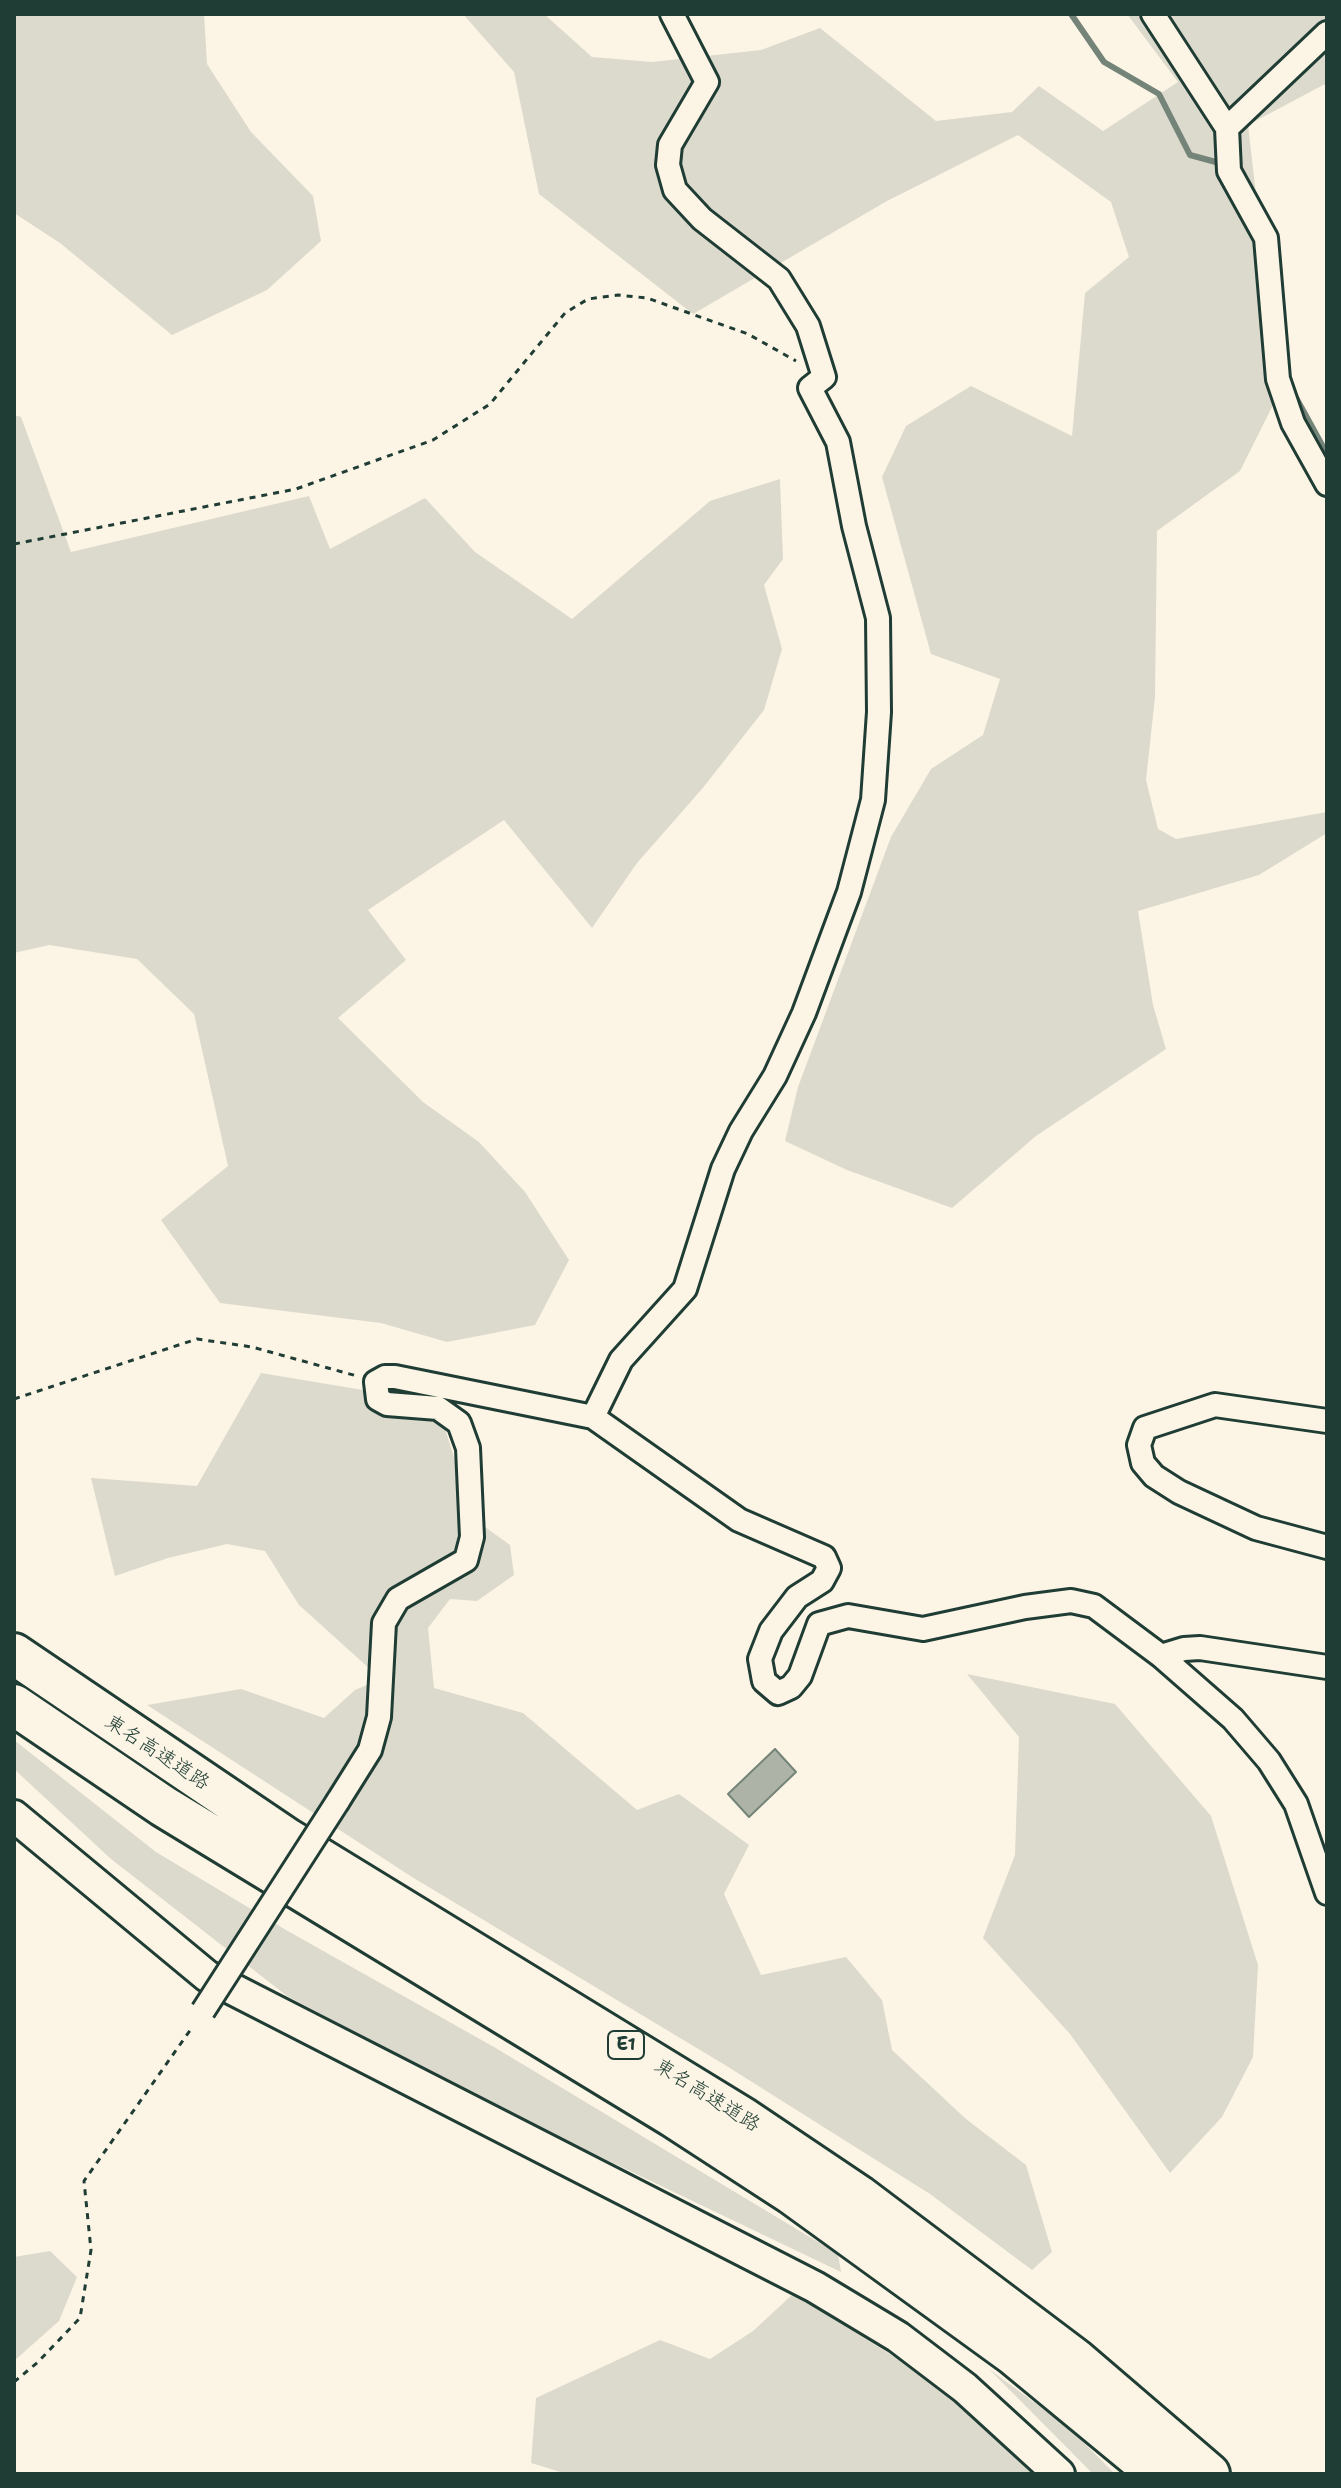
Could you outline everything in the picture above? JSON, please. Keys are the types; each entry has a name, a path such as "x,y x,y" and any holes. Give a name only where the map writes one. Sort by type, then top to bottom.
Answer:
{"highway":[{"name":"東名高速道路","path":"14,1654 286,1838 718,2102 859,2196 1075,2359 1209,2474"},
{"name":"東名高速道路","path":"14,1705 163,1806 672,2116 792,2194 1014,2355 1158,2474"}],"street":[{"path":"593,1417 621,1360 685,1289 723,1169 741,1131 775,1076 804,1013 849,892 873,800 879,712 878,618 854,526 838,442 810,388 824,377 808,326 779,279 702,219 675,190 668,165 670,145 707,82 672,14"},
{"path":"1153,14 1227,128 1229,162 1266,238 1278,379 1293,423 1327,484"},
{"path":"1227,128 1327,33"},
{"path":"203,2011 370,1750 379,1717 384,1623 398,1599 466,1560 472,1537 468,1448 459,1423 438,1408 387,1404 378,1399 376,1382 385,1377 593,1417 739,1520 824,1557 829,1568 822,1581 797,1597 771,1631 760,1659 764,1681 778,1693 791,1687 800,1676 819,1624 848,1616 923,1629 1071,1601 1094,1606 1161,1656 1233,1719 1269,1761 1296,1804 1327,1893"},
{"path":"1327,1421 1215,1405 1145,1428 1139,1445 1143,1463 1154,1476 1179,1492 1256,1528 1327,1547"},
{"path":"1161,1656 1200,1648 1327,1667"},
{"path":"14,1816 207,1976 815,2287 898,2337 965,2388 1059,2474"}],"path":[{"path":"14,544 296,489 433,440 490,404 565,313 588,299 618,295 647,298 748,334 824,377"},
{"path":"14,1399 197,1339 252,1347 376,1382"},
{"path":"14,2382 80,2318 91,2250 84,2181 203,2011"}],"shaded area":[{"path":"14,14 204,14 207,64 251,132 313,196 321,241 267,290 172,335 60,243 14,213"},
{"path":"463,14 544,14 592,57 652,62 761,50 820,28 936,121 1012,112 1039,86 1103,131 1178,82 1127,14 1327,14 1327,83 1248,125 1279,393 1240,471 1157,531 1155,697 1146,780 1158,829 1176,839 1327,812 1327,833 1259,875 1138,911 1153,1005 1166,1049 1036,1136 952,1208 847,1170 785,1141 798,1087 891,837 931,769 983,735 1000,679 931,654 882,477 906,426 971,386 1072,436 1085,293 1129,257 1111,202 1018,135 887,201 693,314 539,194 514,72"},
{"path":"14,415 21,417 71,552 309,496 330,549 425,498 475,552 572,619 710,501 780,479 783,559 764,585 782,649 764,710 702,789 637,863 592,928 504,820 368,910 406,960 338,1018 423,1102 479,1142 525,1192 569,1260 535,1325 447,1342 381,1323 220,1303 161,1220 228,1166 194,1014 137,959 49,945 14,953"},
{"path":"261,1373 363,1390 444,1426 474,1519 510,1545 514,1575 477,1601 450,1599 428,1628 434,1688 523,1713 637,1810 679,1794 749,1845 724,1894 761,1975 846,1957 882,2000 892,2050 966,2119 1026,2165 1052,2252 1032,2270 930,2194 725,2065 412,1877 147,1705 241,1689 324,1718 355,1690 381,1679 299,1605 265,1551 227,1544 168,1558 115,1576 91,1478 197,1486"},
{"path":"967,1674 1115,1704 1211,1816 1258,1965 1253,2057 1222,2117 1170,2173 1070,2034 983,1938 1015,1855 1019,1737"},
{"path":"14,1740 156,1852 286,1930 494,2047 838,2254 841,2272 515,2116 287,1996 111,1859 14,1769"},
{"path":"775,1749 796,1772 749,1817 728,1794"},
{"path":"50,2251 77,2277 59,2321 14,2361 14,2257"},
{"path":"793,2294 940,2385 1032,2474 567,2474 531,2463 536,2398 660,2340 710,2359 753,2331"},
{"path":"989,2369 1069,2428 1115,2474 1093,2474"}],"waterway":[{"path":"1071,14 1104,62 1159,94 1190,155 1223,164"},
{"path":"1275,242 1280,274"},
{"path":"1294,394 1327,454"}]}
